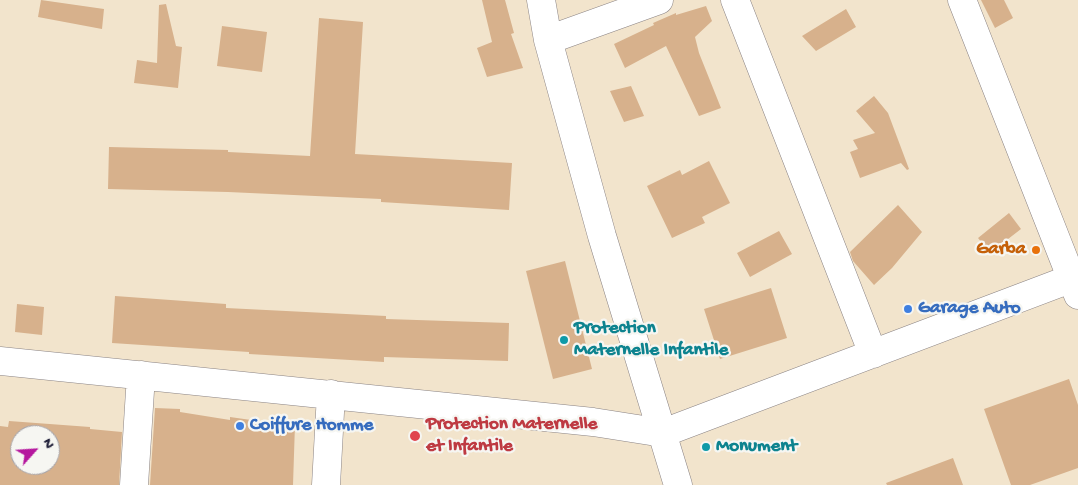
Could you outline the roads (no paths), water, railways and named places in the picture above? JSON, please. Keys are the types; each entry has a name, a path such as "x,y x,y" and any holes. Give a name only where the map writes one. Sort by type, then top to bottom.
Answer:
{"street":[{"path":"541,0 548,40 602,236 678,485"},
{"path":"548,40 659,0"},
{"path":"735,0 872,354"},
{"path":"3,355 141,374 593,422 663,433 872,354 1076,283 962,0"},
{"path":"134,485 141,374"},
{"path":"326,485 330,394"}],"place":[{"name":"Garba","path":"1036,250"},
{"name":"Garage Auto","path":"908,309"},
{"name":"Protection Maternelle Infantile","path":"564,340"},
{"name":"Coiffure Homme","path":"240,426"},
{"name":"Protection Maternelle et Infantile","path":"415,436"},
{"name":"Monument","path":"706,447"}]}
